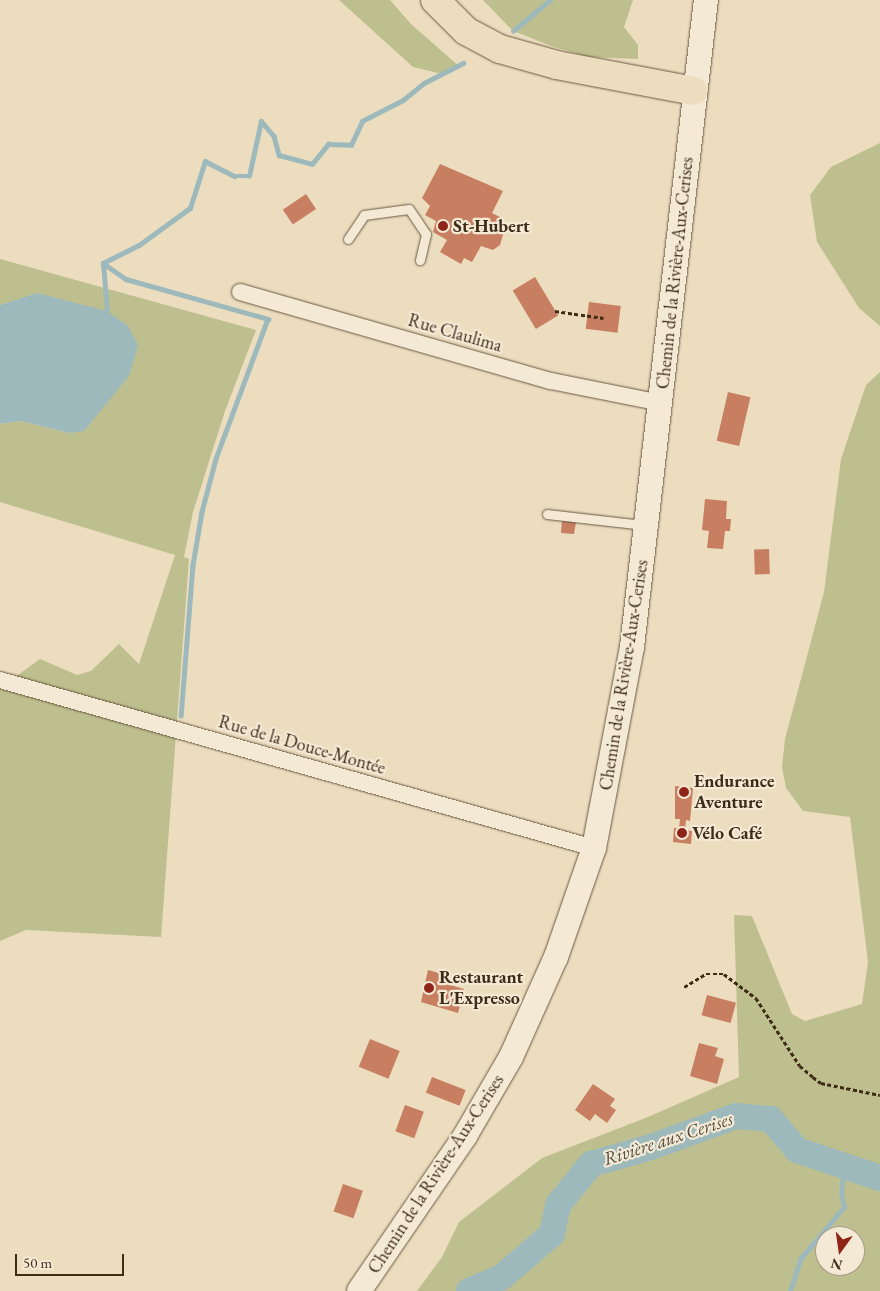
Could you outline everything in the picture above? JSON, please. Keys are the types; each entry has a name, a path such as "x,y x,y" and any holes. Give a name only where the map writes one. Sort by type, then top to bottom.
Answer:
{"highway":[{"path":"435,0 466,30 500,49 551,64 694,90"}],"main road":[{"name":"Chemin de la Rivière-Aux-Cerises","path":"360,1291 465,1136 511,1057 556,957 594,848 632,647 661,403 694,90 706,0"}],"street":[{"name":"Rue Claulima","path":"240,292 558,382 661,403"},
{"name":"Rue de la Douce-Montée","path":"0,680 594,848"}],"lane":[{"path":"348,239 364,215 409,210 426,234 420,260"},
{"path":"547,514 647,525"}],"path":[{"path":"555,311 604,318"},
{"path":"684,987 706,974 724,974 756,998 800,1066 813,1077 821,1083 880,1095"}],"green space":[{"path":"339,0 390,0 411,24 461,68 438,73 413,67"},
{"path":"483,0 633,0 624,27 638,45 638,59 589,57 554,47 513,31"},
{"path":"880,143 880,326 859,308 817,242 810,195 831,167"},
{"path":"0,259 256,330 225,411 193,512 184,557 189,559 161,937 26,930 0,941 0,688 40,659 77,675 91,671 119,644 139,664 175,555 0,502 0,424 20,421 69,433 38,293 0,305"},
{"path":"880,372 880,1291 417,1291 442,1257 459,1222 542,1158 648,1117 739,1077 734,915 752,916 792,1014 805,1021 862,1004 868,962 850,817 803,811 786,788 782,767 785,739 824,592 841,459 866,385"}],"water":[{"path":"37,293 107,311 128,326 138,345 129,376 84,431 69,433 20,421 0,424 0,305"}],"building":[{"path":"440,164 503,191 492,213 502,218 505,228 500,245 493,250 481,246 472,262 464,258 461,264 440,252 447,240 433,232 436,221 425,215 430,206 422,198"},
{"path":"306,194 316,209 293,225 283,210"},
{"path":"535,277 558,316 536,329 513,290"},
{"path":"589,302 621,306 617,333 586,329"},
{"path":"728,392 750,397 739,446 717,441"},
{"path":"705,499 727,501 726,519 731,519 730,531 725,531 723,549 707,548 709,531 702,530"},
{"path":"562,520 576,522 574,534 561,533"},
{"path":"769,549 770,574 755,575 754,550"},
{"path":"675,786 693,788 690,821 686,820 685,830 692,831 691,844 673,842 674,828 679,828 680,819 675,819"},
{"path":"428,970 446,975 443,983 464,989 458,1013 421,1002"},
{"path":"707,995 736,1003 731,1023 702,1015"},
{"path":"370,1039 400,1051 388,1079 359,1067"},
{"path":"699,1043 718,1048 715,1056 724,1059 717,1084 690,1076"},
{"path":"432,1077 466,1090 460,1106 426,1093"},
{"path":"593,1084 615,1099 610,1106 616,1110 607,1123 595,1114 590,1121 575,1110"},
{"path":"405,1105 424,1112 414,1138 395,1131"},
{"path":"343,1184 363,1191 353,1218 334,1211"}],"waterway":[{"path":"513,31 550,0"},
{"path":"107,311 103,263 139,245 190,208 205,161 234,176 249,176 261,121 274,136 279,155 312,164 328,144 351,145 362,121 403,100 424,83 463,63"},
{"path":"103,263 126,279 268,319 216,459 202,512 193,565 181,716"},
{"name":"Rivière aux Cerises","path":"469,1291 502,1277 552,1234 558,1205 591,1164 651,1147 736,1116 771,1119 797,1150 880,1178"},
{"path":"790,1291 801,1258 844,1207 841,1193 844,1167"}],"place":[{"name":"St-Hubert","path":"443,226"},
{"name":"Endurance Aventure","path":"684,792"},
{"name":"Vélo Café","path":"682,833"},
{"name":"Restaurant L'Expresso","path":"429,988"}]}
